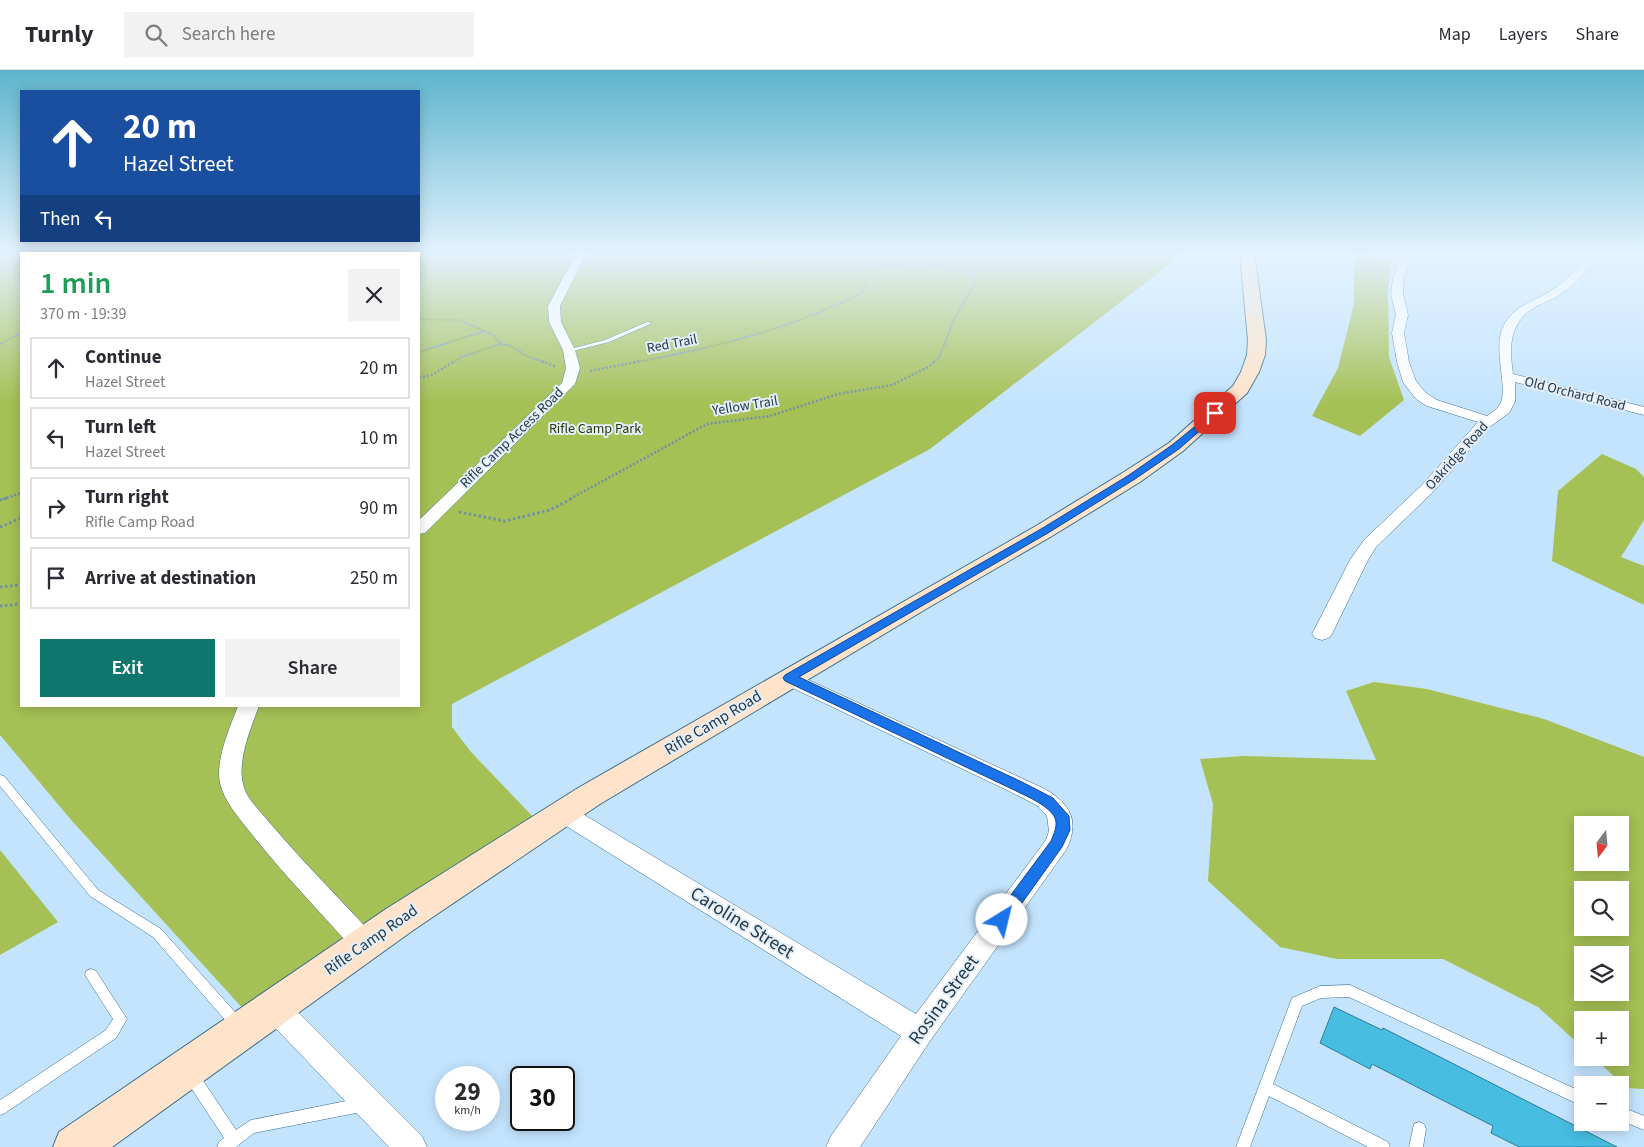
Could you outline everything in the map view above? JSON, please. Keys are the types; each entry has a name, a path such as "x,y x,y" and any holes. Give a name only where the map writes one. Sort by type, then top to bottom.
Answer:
{"street":[{"name":"Rifle Camp Access Road","path":"420,528 568,384 572,370 569,350 555,322 555,303"},
{"name":"Rifle Camp Road","path":"75,1147 365,944 563,813 789,678 1044,531 1132,477 1176,447 1240,389 1250,372 1256,355 1256,323 1253,303"},
{"path":"1399,303 1402,315 1398,333 1403,362 1415,389 1421,396 1432,403 1489,421"},
{"name":"Oakridge Road","path":"1322,634 1359,560 1370,544 1412,505 1483,424 1504,410 1508,402 1504,355 1508,328 1516,318 1534,303"},
{"name":"Old Orchard Road","path":"1507,376 1644,411"},
{"name":"Rosina Street","path":"789,678 1017,785 1048,802 1062,816 1063,830 1057,843 920,1032 842,1147"},
{"path":"249,707 234,745 231,785 250,816 365,944"},
{"name":"Caroline Street","path":"563,813 920,1032"},
{"path":"274,1008 368,1103 404,1145"}],"lane":[{"path":"569,350 607,340 649,324"},
{"path":"0,779 94,893 157,933 242,1030"},
{"path":"0,1108 111,1034 120,1019 91,975"},
{"path":"1243,1147 1297,1002 1320,992 1350,992 1574,1095"},
{"path":"187,1068 229,1144 251,1127 368,1103"},
{"path":"1265,1087 1383,1147"},
{"path":"1629,1117 1644,1123"},
{"path":"1416,1147 1419,1129"}],"path":[{"name":"Red Trail","path":"420,319 460,320 493,335 501,344 512,346 525,356 572,370 592,371 684,353 813,315 840,303"},
{"name":"Yellow Trail","path":"440,508 505,521 550,510 707,424 770,416 838,394 892,384 928,367 939,358 952,324 963,303"},
{"path":"420,352 485,331"},
{"path":"0,344 20,334"},
{"path":"420,378 434,374 461,356 501,344"},
{"path":"0,500 20,493"},
{"path":"0,527 20,518"},
{"path":"0,587 20,585"},
{"path":"0,606 20,604"}],"green space":[{"name":"Rifle Camp Park","path":"0,303 20,303 20,707 420,707 420,303 1119,303 930,449 452,704 452,727 471,752 538,822 246,1012 72,821 0,735"},
{"path":"1388,303 1389,357 1404,400 1360,436 1312,416 1338,368 1354,304"},
{"path":"1602,454 1636,469 1644,477 1644,520 1621,557 1644,566 1644,605 1552,561 1558,491"},
{"path":"1374,682 1427,689 1544,719 1644,757 1644,1089 1629,1088 1629,1076 1614,1076 1603,1066 1629,1066 1629,1011 1574,1011 1574,1040 1538,1007 1443,959 1337,959 1280,947 1208,881 1213,804 1200,759 1244,756 1376,760 1346,691"},
{"path":"0,850 58,922 0,955"}],"building":[{"path":"1334,1007 1382,1030 1383,1028 1574,1125 1574,1131 1586,1131 1617,1147 1519,1147 1491,1133 1493,1126 1372,1064 1370,1069 1320,1043"}],"route":[{"path":"1002,920 1057,843 1063,830 1062,816 1048,802 1017,785 789,678 1044,531 1132,477 1176,447 1215,413"}]}
